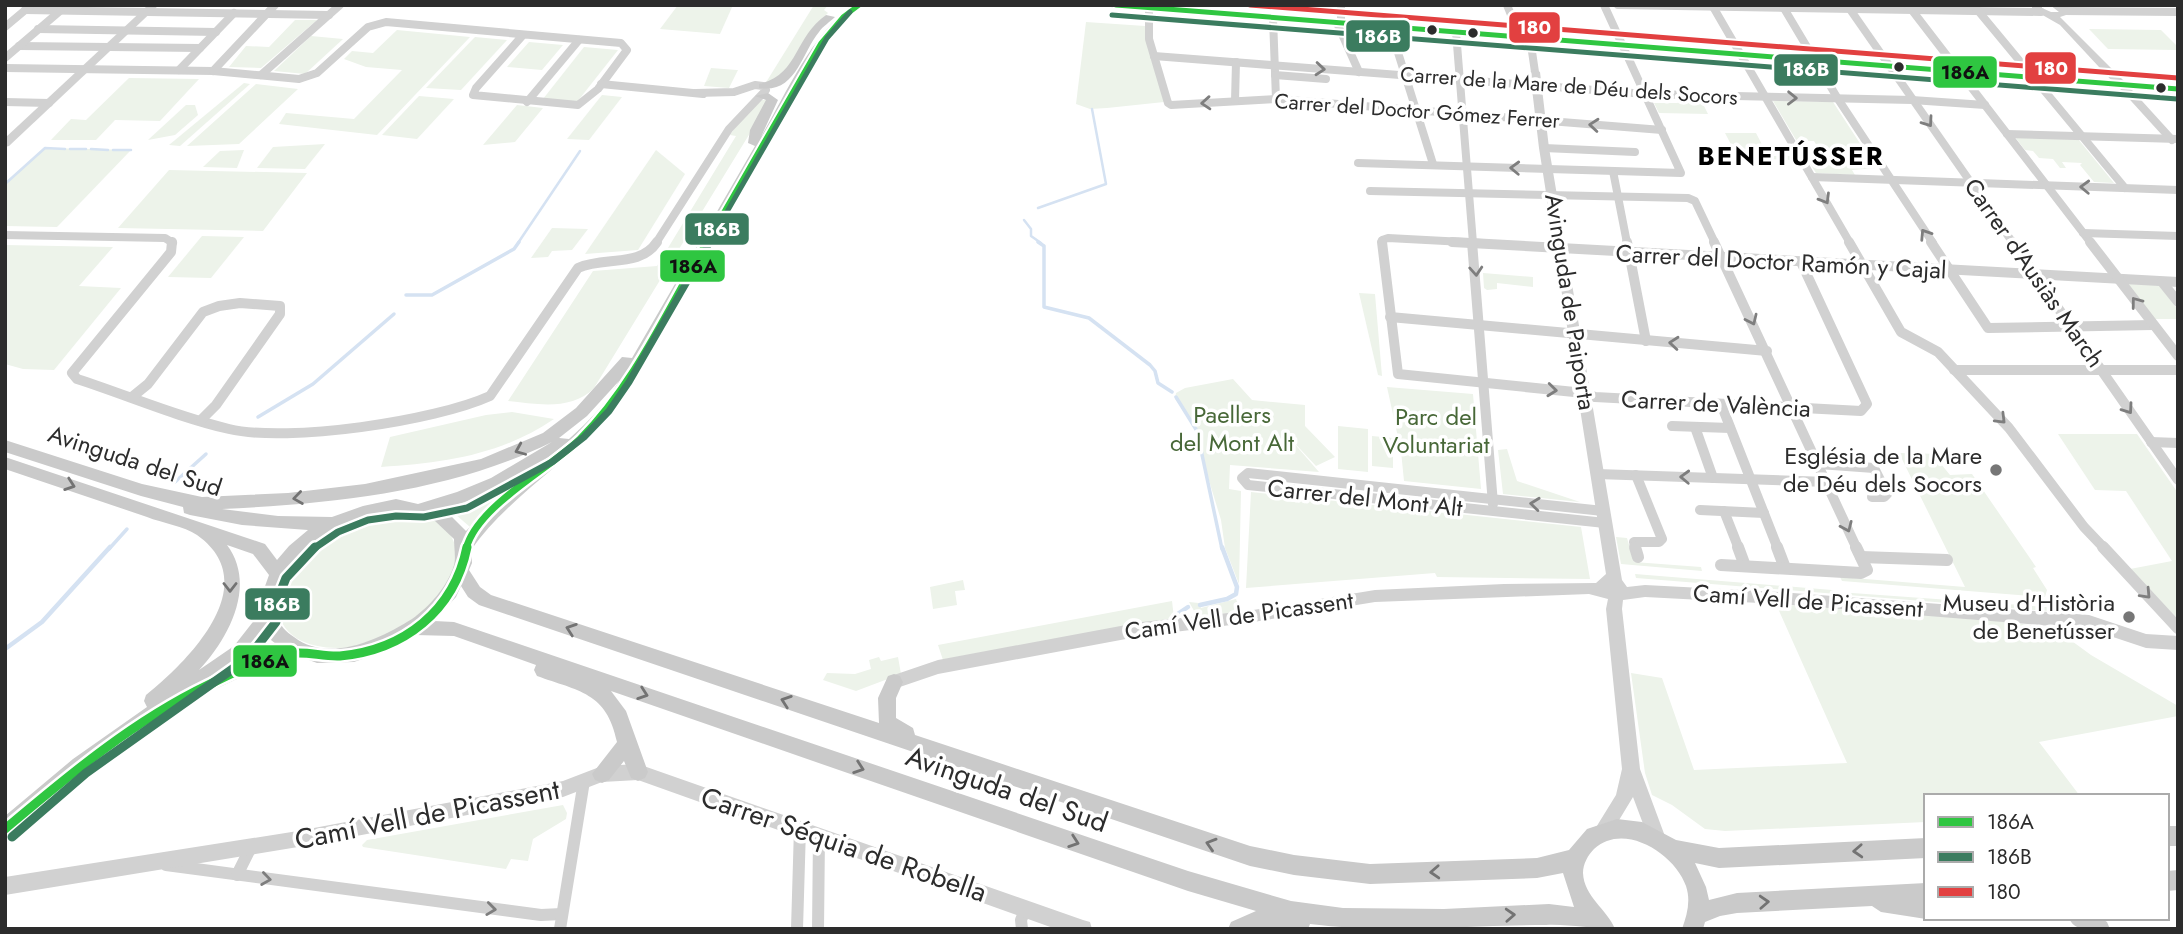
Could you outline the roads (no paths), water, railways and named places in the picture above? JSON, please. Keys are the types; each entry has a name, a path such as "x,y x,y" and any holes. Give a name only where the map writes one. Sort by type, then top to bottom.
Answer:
{"main road":[{"path":"761,93 787,77 814,30 842,5"},
{"path":"830,17 754,143 620,377 590,417 547,453 463,498 424,507 396,505 365,510 333,523 311,537 292,554 277,573 268,596 267,617 276,637 296,651 323,656 353,654 385,644 415,628 436,611 452,592 461,572 464,547 474,531 495,508 576,443 615,399 821,43 843,17 859,5"},
{"path":"754,143 755,130 772,100 761,93"},
{"path":"39,457 174,499 204,503 288,499 392,484 495,460 546,438 567,425 599,397 627,361"},
{"name":"Avinguda del Sud","path":"5,446 169,503 228,518 304,525 333,523"},
{"name":"Avinguda del Sud","path":"5,463 258,550 277,573"},
{"path":"424,507 443,515 456,527 464,547"},
{"path":"80,765 102,740 182,677 213,641 230,602 230,566 219,548 201,529"},
{"name":"Avinguda del Sud","path":"461,572 474,593 485,600 1202,842 1294,865 1370,874 1537,868 1562,863 1575,857"},
{"path":"5,829 80,765 240,651 267,617"},
{"name":"Avinguda del Sud","path":"415,628 454,629 1188,881 1291,911 1343,918 1444,919 1549,914 1600,924"},
{"path":"492,642 520,660 607,696 619,710 627,744 638,772"},
{"path":"154,713 250,665 296,651"},
{"path":"894,682 887,698 887,721 922,747"},
{"path":"602,774 627,744"},
{"path":"5,838 29,808"},
{"path":"1600,924 1576,888 1573,872 1575,857 1581,845 1591,835 1604,830 1630,829 1665,844 1719,858 1924,848"},
{"path":"1665,844 1685,864 1694,881 1699,899 1695,922"},
{"path":"1695,922 1719,906 1737,903 1924,893"},
{"path":"1855,897 1924,909"},
{"path":"1238,929 1254,920 1272,918 1315,924 1343,918"}],"street":[{"path":"213,71 275,5"},
{"path":"261,75 340,5"},
{"path":"1113,5 1229,10 1273,18 2178,89"},
{"path":"1341,5 1339,23 1359,72"},
{"name":"Avinguda de Paiporta","path":"1507,5 1525,38 1535,72 1544,148 1604,517 1631,769"},
{"path":"1358,163 1681,173 1604,5"},
{"path":"1618,5 1976,8 2061,14 2177,9"},
{"path":"1713,6 1865,265 1900,330 1907,337 1938,352 2021,441 2091,534 2178,628"},
{"path":"1783,7 1838,99 1986,326 1992,330 2153,325"},
{"name":"Carrer d'Ausiàs March","path":"1848,7 2178,480"},
{"path":"1910,7 2178,356"},
{"path":"5,27 28,8 60,11 151,9 329,15"},
{"path":"1148,8 1149,39 1154,56"},
{"path":"1976,8 2125,188"},
{"path":"5,144 151,9"},
{"path":"5,58 60,11"},
{"path":"179,70 234,13"},
{"path":"2061,14 2122,85 2176,141"},
{"path":"1273,18 1276,99"},
{"path":"5,68 213,71 308,78 317,74 363,30 376,23 386,22 621,43 627,47 627,52 586,101 578,105 476,97 473,92 523,35"},
{"path":"1390,27 1433,164"},
{"path":"38,29 216,32"},
{"path":"86,48 107,29"},
{"path":"131,49 151,30"},
{"path":"1456,32 1494,511"},
{"path":"527,102 579,40"},
{"path":"19,46 200,48"},
{"name":"Carrer de la Mare de Déu dels Socors","path":"1154,56 1646,94 1912,100 1985,105"},
{"name":"Carrer del Doctor Gómez Ferrer","path":"1154,56 1171,105 1276,99 1662,130"},
{"path":"1235,101 1236,62"},
{"path":"1275,75 1326,79"},
{"path":"601,84 696,93 761,93"},
{"path":"744,93 761,93"},
{"path":"5,235 164,238 173,242 171,251 72,373 77,379 241,432 282,433 400,419 482,401 494,391 578,268 590,263 637,258 650,252 729,129 746,100 744,93"},
{"path":"729,129 761,93"},
{"path":"5,102 49,103"},
{"path":"2007,134 2176,141"},
{"path":"1544,148 1635,152"},
{"path":"1613,171 1646,341"},
{"path":"1812,177 2178,190"},
{"path":"1370,191 1693,199 1794,408 1867,570 1861,573 1721,565"},
{"path":"2083,233 2178,236"},
{"name":"Carrer del Doctor Ramón y Cajal","path":"1390,317 1381,240 1384,238 1723,259 2178,282"},
{"name":"Carrer de València","path":"1390,317 1395,370 1400,375 1584,393 1595,397 1857,412 1865,409 1867,404 1801,262"},
{"path":"2162,282 2178,302"},
{"path":"132,397 148,384 203,312 221,304 277,305 282,310 216,405 201,420"},
{"path":"1390,317 1767,351"},
{"path":"1954,370 2178,369"},
{"path":"1721,404 1786,568"},
{"path":"1672,426 1730,428"},
{"path":"1695,427 1713,478"},
{"path":"2151,442 2178,443"},
{"path":"1819,464 1870,466 1876,470 1886,494 1884,497 1872,497"},
{"name":"Carrer del Mont Alt","path":"1248,473 1493,499 1604,517 1494,511 1248,485 1242,478 1248,473"},
{"path":"1597,474 1827,482"},
{"path":"1636,475 1644,499 1652,507 1662,539 1660,542 1634,542 1638,557"},
{"path":"1700,510 1764,513"},
{"path":"1724,511 1745,566"},
{"path":"1861,556 1947,560"},
{"name":"Camí Vell de Picassent","path":"894,682 938,667 1142,629 1425,592 1610,588 1834,602 2089,622 2146,641 2178,643"},
{"path":"1604,830 1624,798 1631,769"},
{"path":"1631,769 1665,844"},
{"name":"Carrer Séquia de Robella","path":"602,774 638,772 1083,929"},
{"name":"Camí Vell de Picassent","path":"5,886 251,847 564,789 602,774"},
{"path":"561,921 584,781"},
{"path":"797,929 800,828"},
{"path":"818,929 819,835"},
{"path":"237,875 251,847"},
{"name":"Camí Vell de Picassent","path":"150,863 541,915 561,921"},
{"path":"1022,929 1021,920 1026,908"}],"waterway":[{"path":"1038,208 1106,184 1092,109"},
{"path":"5,184 45,148 65,149"},
{"path":"70,149 86,149"},
{"path":"91,149 108,150"},
{"path":"113,150 131,150"},
{"path":"518,243 580,151"},
{"path":"1024,220 1031,229 1031,236 1041,243"},
{"path":"406,295 432,295 514,249 519,242"},
{"path":"1038,242 1044,246 1044,307 1089,318 1150,365 1155,371 1158,383 1172,392"},
{"path":"258,417 313,384 394,314"},
{"path":"1176,397 1197,431 1222,549"},
{"path":"175,482 206,454"},
{"path":"109,549 127,529"},
{"path":"5,649 42,622 110,547"},
{"path":"1200,605 1227,599 1236,594 1237,587 1222,547"},
{"path":"1179,613 1188,607"}],"place":[{"name":"Església de la Mare de Déu dels Socors","path":"1996,470"},
{"name":"Museu d'Història de Benetússer","path":"2129,617"}],"district":[{"name":"BENETÚSSER","path":"1791,156"}],"park label":[{"name":"Paellers del Mont Alt","path":"1232,429"},
{"name":"Parc del Voluntariat","path":"1436,431"}]}
